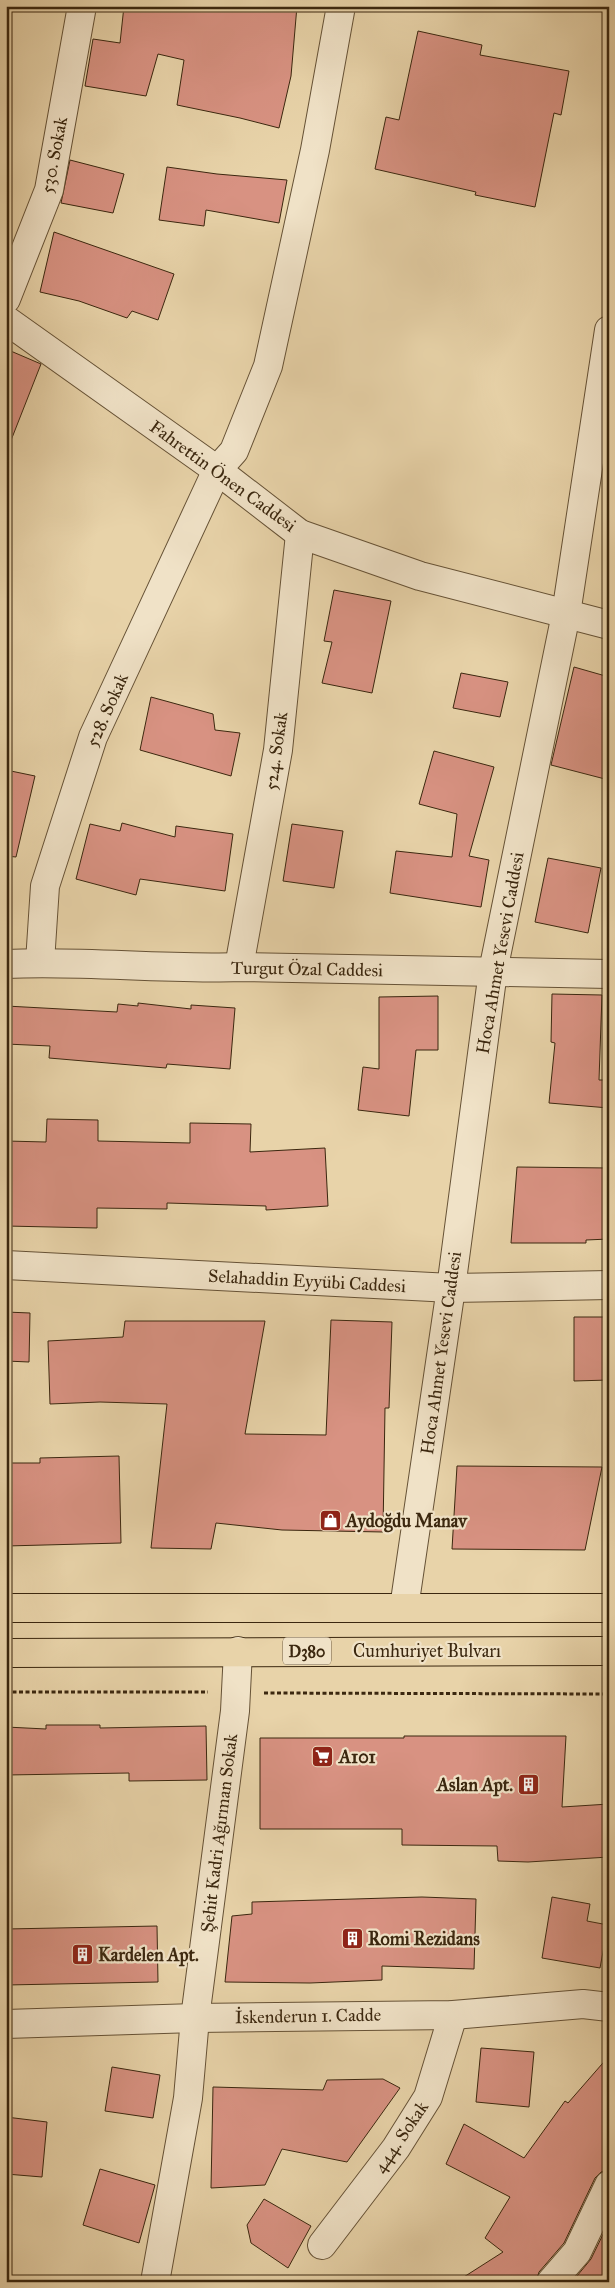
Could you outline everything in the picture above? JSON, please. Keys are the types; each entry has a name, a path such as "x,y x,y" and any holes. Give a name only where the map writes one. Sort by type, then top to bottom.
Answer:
{"main road":[{"path":"6,1608 609,1608"},
{"name":"Cumhuriyet Bulvarı","path":"6,1653 609,1651"}],"street":[{"name":"530. Sokak","path":"6,299 50,190 82,6"},
{"name":"528. Sokak","path":"40,962 45,886 93,737 217,470 234,451 268,366 315,150 341,6"},
{"name":"Fahrettin Önen Caddesi","path":"6,320 217,470 300,534 420,576 609,625"},
{"name":"Hoca Ahmet Yesevi Caddesi","path":"404,1608 451,1288 493,971 601,435 609,330"},
{"name":"524. Sokak","path":"239,967 278,750 300,534"},
{"name":"Turgut Özal Caddesi","path":"6,964 40,962 202,969 239,967 609,974"},
{"name":"Selahaddin Eyyübi Caddesi","path":"6,1265 451,1288 609,1285"},
{"name":"Şehit Kadri Ağırman Sokak","path":"155,2282 188,2098 195,2018 236,1692 238,1651"},
{"name":"İskenderun 1. Cadde","path":"6,2024 195,2018 453,2015 583,2004 609,2007"},
{"name":"444. Sokak","path":"322,2245 396,2148 428,2097 453,2015"},
{"path":"551,2282 577,2252 609,2185"}],"path":[{"path":"6,1692 609,1694"}],"building":[{"path":"124,6 297,6 291,76 279,128 177,105 184,60 158,54 146,96 85,86 93,39 120,43"},
{"path":"418,31 482,45 480,55 569,71 561,115 554,113 535,207 475,195 476,192 375,169 386,117 399,120"},
{"path":"70,160 124,174 113,213 61,203"},
{"path":"167,167 217,174 287,180 279,223 206,210 204,226 159,220"},
{"path":"54,232 174,274 158,320 132,311 127,318 79,301 40,292"},
{"path":"6,349 41,364 8,448 6,448"},
{"path":"334,590 391,601 372,693 322,683 332,642 324,641"},
{"path":"574,667 609,677 609,767 605,779 551,765"},
{"path":"461,673 508,682 500,717 453,708"},
{"path":"151,697 213,714 215,730 240,733 231,776 140,750"},
{"path":"434,751 494,767 469,856 489,860 481,907 390,893 396,851 452,857 457,814 419,804"},
{"path":"6,770 35,776 16,857 6,856"},
{"path":"122,823 175,837 176,826 233,834 225,891 140,879 136,895 76,879 90,824 120,831"},
{"path":"292,824 343,831 334,888 283,881"},
{"path":"548,858 601,868 588,933 535,922"},
{"path":"552,994 602,995 599,1080 609,1080 609,1108 549,1103 555,1043 551,1042"},
{"path":"438,996 438,1050 416,1050 409,1116 358,1110 363,1067 379,1069 379,997"},
{"path":"138,1003 191,1009 191,1005 235,1008 230,1069 167,1064 166,1068 49,1058 50,1046 6,1044 6,1006 117,1012 118,1004 138,1006"},
{"path":"47,1119 98,1120 98,1141 190,1143 190,1123 251,1124 250,1152 325,1148 328,1206 266,1210 266,1206 167,1203 167,1209 97,1208 97,1228 6,1226 6,1141 46,1142"},
{"path":"517,1167 609,1168 609,1239 586,1240 586,1243 511,1243"},
{"path":"6,1312 30,1313 29,1362 6,1361"},
{"path":"574,1317 609,1317 609,1380 574,1381"},
{"path":"331,1320 392,1322 389,1408 385,1408 383,1532 282,1530 216,1523 211,1549 151,1548 167,1404 100,1402 50,1404 48,1341 123,1337 125,1321 265,1321 245,1434 326,1435"},
{"path":"119,1456 121,1543 6,1546 6,1463 40,1463 40,1458"},
{"path":"457,1466 602,1467 585,1550 452,1549"},
{"path":"46,1725 100,1725 100,1728 206,1726 207,1780 129,1781 129,1773 6,1775 6,1727 46,1729"},
{"path":"404,1736 566,1736 562,1807 609,1804 609,1857 528,1862 498,1861 497,1846 402,1845 402,1829 260,1829 260,1738 404,1738"},
{"path":"422,1897 476,1899 474,1969 382,1966 382,1980 310,1983 225,1982 232,1916 252,1914 252,1902"},
{"path":"552,1897 590,1904 587,1921 608,1925 600,1968 542,1958"},
{"name":"Kardelen Apt.","path":"157,1926 158,1982 6,1985 6,1929"},
{"path":"481,2048 534,2052 529,2107 476,2102"},
{"path":"609,2056 609,2170 601,2172 595,2178 564,2243 539,2272 536,2282 456,2282 503,2252 485,2238 510,2197 446,2164 464,2124 524,2158 565,2101 568,2103"},
{"path":"112,2067 160,2075 153,2118 105,2111"},
{"path":"383,2079 400,2088 347,2162 282,2149 265,2185 211,2188 213,2087 323,2090 327,2080"},
{"path":"6,2117 47,2122 42,2177 6,2174"},
{"path":"100,2169 155,2185 139,2243 83,2225"},
{"path":"264,2199 311,2226 288,2268 251,2243 247,2225"},
{"path":"609,2222 609,2282 572,2282 591,2259"}],"place":[{"name":"Aydoğdu Manav","path":"330,1521"},
{"name":"A101","path":"323,1757"},
{"name":"Aslan Apt.","path":"529,1785"},
{"name":"Romi Rezidans","path":"352,1939"},
{"name":"Kardelen Apt.","path":"82,1955"}]}
